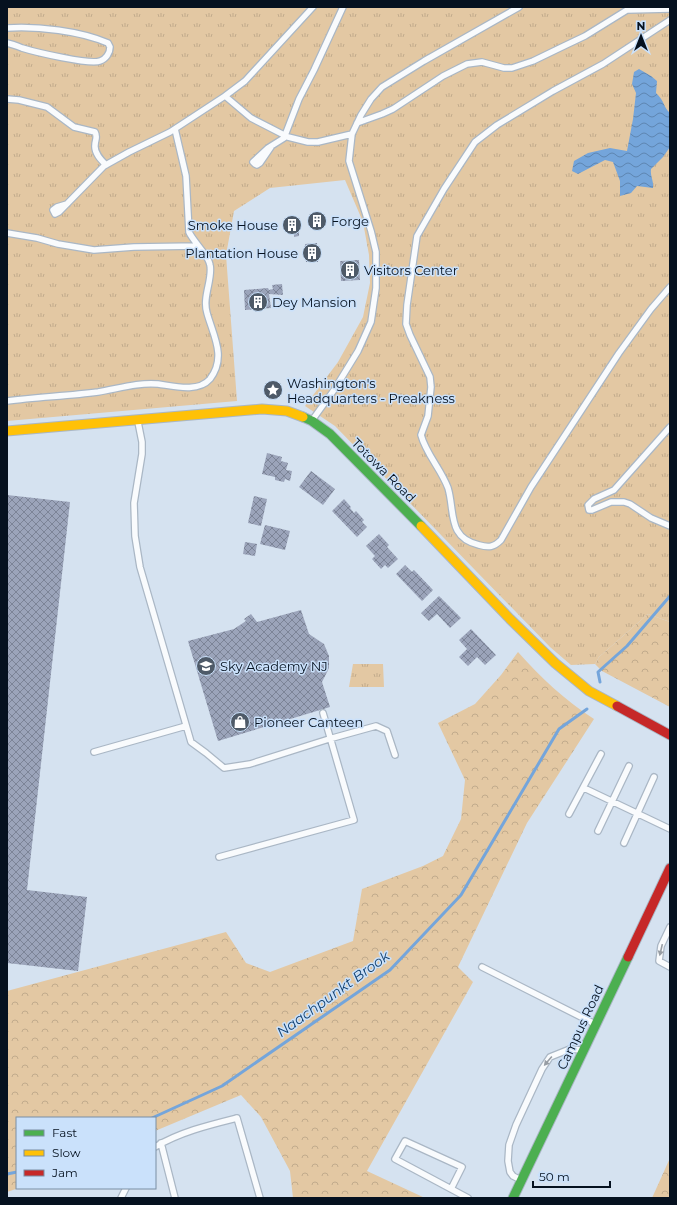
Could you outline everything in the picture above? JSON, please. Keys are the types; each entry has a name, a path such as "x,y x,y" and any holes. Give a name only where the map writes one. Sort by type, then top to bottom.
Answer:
{"main road":[{"name":"Totowa Road","path":"7,431 262,409 287,411 312,421 330,434 383,486 510,619 555,663 589,691 670,734"},
{"name":"Campus Road","path":"513,1198 583,1050 663,889 670,868"}],"lane":[{"path":"67,204 106,165 175,129 225,96 245,80 313,7"},
{"path":"270,147 284,138 299,99 314,70 342,7"},
{"path":"312,421 334,390 358,351 372,322 376,288 376,252 372,232 349,161 352,134 361,115 382,88 424,61 519,7"},
{"path":"357,123 393,109 443,76 467,64 482,62 504,68 512,68 533,61 585,36 627,10 670,9"},
{"path":"670,20 603,64 514,113 475,142 444,188 417,236 407,305 406,324 430,378 431,402 421,435 448,487 454,524 466,540 475,544 491,547 496,545 501,540 531,487 619,353 651,309 670,287"},
{"path":"7,28 39,28 80,35 99,39 108,43 110,47 109,54 104,59 100,61 88,62 22,48 7,43"},
{"path":"225,96 251,118 284,136 303,141 318,142 352,134"},
{"path":"7,99 19,100 47,107 74,127 95,132 97,138 95,146 96,149 101,161 106,165"},
{"path":"7,401 98,392 142,385 156,384 188,388 201,385 208,381 216,367 218,348 206,311 210,264 207,257 192,240 189,232 186,176 175,129"},
{"path":"7,232 58,244 94,250 197,246"},
{"path":"138,420 142,442 142,454 134,503 135,536 140,567 191,742 224,768 250,764 330,738 376,726 387,731 395,754"},
{"path":"670,427 614,490 590,502 588,508 589,510 592,510 611,502 624,502 630,504 651,518 670,526"},
{"path":"219,857 354,820 323,713"},
{"path":"94,752 186,726"},
{"path":"569,814 601,754"},
{"path":"598,830 629,766"},
{"path":"624,843 654,777"},
{"path":"584,788 670,829"},
{"path":"670,929 661,946 659,961 670,967"},
{"path":"482,967 596,1025"},
{"path":"521,1180 513,1176 510,1172 508,1161 509,1145 516,1125 542,1069 550,1057 560,1052 570,1049 583,1050"},
{"path":"156,1146 202,1126 237,1118 260,1198"},
{"path":"451,1189 462,1167 405,1141 395,1159 451,1189 468,1198"},
{"path":"161,1143 175,1198"},
{"path":"121,1198 126,1189"}],"green space":[{"path":"7,7 670,7 670,622 648,614 599,657 595,664 571,665 550,647 335,426 305,406 338,362 363,317 370,283 369,255 363,222 345,180 270,188 234,211 226,255 237,401 7,421"},
{"path":"648,614 670,622 670,707 602,671 595,664 599,657"},
{"path":"518,652 554,688 594,719 527,823 458,967 473,982 367,1171 425,1198 293,1198 290,1171 261,1117 241,1095 156,1131 156,1117 16,1117 16,1189 7,1192 7,991 226,932 246,963 270,972 353,941 362,889 423,866 443,856 461,819 465,780 438,723 475,704 501,675"},
{"path":"353,664 383,664 384,687 349,687"},
{"path":"670,1158 670,1198 652,1198"}],"water":[{"path":"639,69 657,81 656,93 670,113 670,147 663,157 651,169 653,188 637,186 631,193 620,196 620,181 613,162 605,160 578,174 572,171 574,161 588,153 610,148 627,151 636,93 632,84 634,72"}],"building":[{"name":"Forge","path":"313,214 321,214 321,228 313,228"},
{"name":"Smoke House","path":"289,223 294,223 294,228 289,228"},
{"path":"294,232 299,232 299,236 294,237"},
{"name":"Plantation House","path":"317,243 318,262 306,262 305,244"},
{"name":"Visitors Center","path":"359,260 360,280 341,281 340,261"},
{"name":"Dey Mansion","path":"282,284 283,295 269,294 271,308 245,310 244,290 268,288 269,290 273,289 272,285"},
{"path":"267,453 282,457 281,461 288,463 286,470 292,471 290,481 285,479 284,482 275,480 275,477 262,474"},
{"path":"311,471 335,489 323,505 299,487"},
{"path":"7,495 70,502 27,890 87,897 78,971 7,963"},
{"path":"254,496 267,499 261,526 248,523"},
{"path":"344,499 354,513 356,511 364,520 362,522 367,527 357,537 332,511"},
{"path":"265,525 290,531 285,550 260,544"},
{"path":"379,534 389,545 387,547 398,559 388,568 385,565 381,569 372,559 375,556 366,546"},
{"path":"245,542 257,544 255,556 243,554"},
{"path":"405,565 412,572 414,570 433,590 422,601 396,574"},
{"path":"439,596 461,618 450,628 437,614 429,621 421,613"},
{"path":"301,610 309,634 324,644 329,656 329,668 322,682 330,707 218,741 188,641 234,629 246,621 244,619 251,614 257,622"},
{"path":"471,629 496,655 485,665 477,657 468,666 459,657 467,649 459,640"}],"waterway":[{"name":"Naachpunkt Brook","path":"600,682 598,672 627,646 670,596"},
{"name":"Naachpunkt Brook","path":"154,1117 222,1086 390,970 461,895 559,729 587,709"},
{"name":"Naachpunkt Brook","path":"7,1174 16,1172"}],"traffic: fast":[{"path":"303,417 312,421 330,434 421,526"},
{"path":"513,1198 628,957"}],"traffic: slow":[{"path":"7,431 262,409 287,411 303,417"},
{"path":"421,526 510,619 555,663 589,691 617,706"}],"traffic: jam":[{"path":"617,706 670,735"},
{"path":"628,957 670,868"}],"place":[{"name":"Forge","path":"317,221"},
{"name":"Smoke House","path":"292,225"},
{"name":"Plantation House","path":"312,253"},
{"name":"Visitors Center","path":"350,270"},
{"name":"Dey Mansion","path":"258,302"},
{"name":"Washington's Headquarters - Preakness","path":"273,390"},
{"name":"Sky Academy NJ","path":"206,666"},
{"name":"Pioneer Canteen","path":"240,722"}]}
